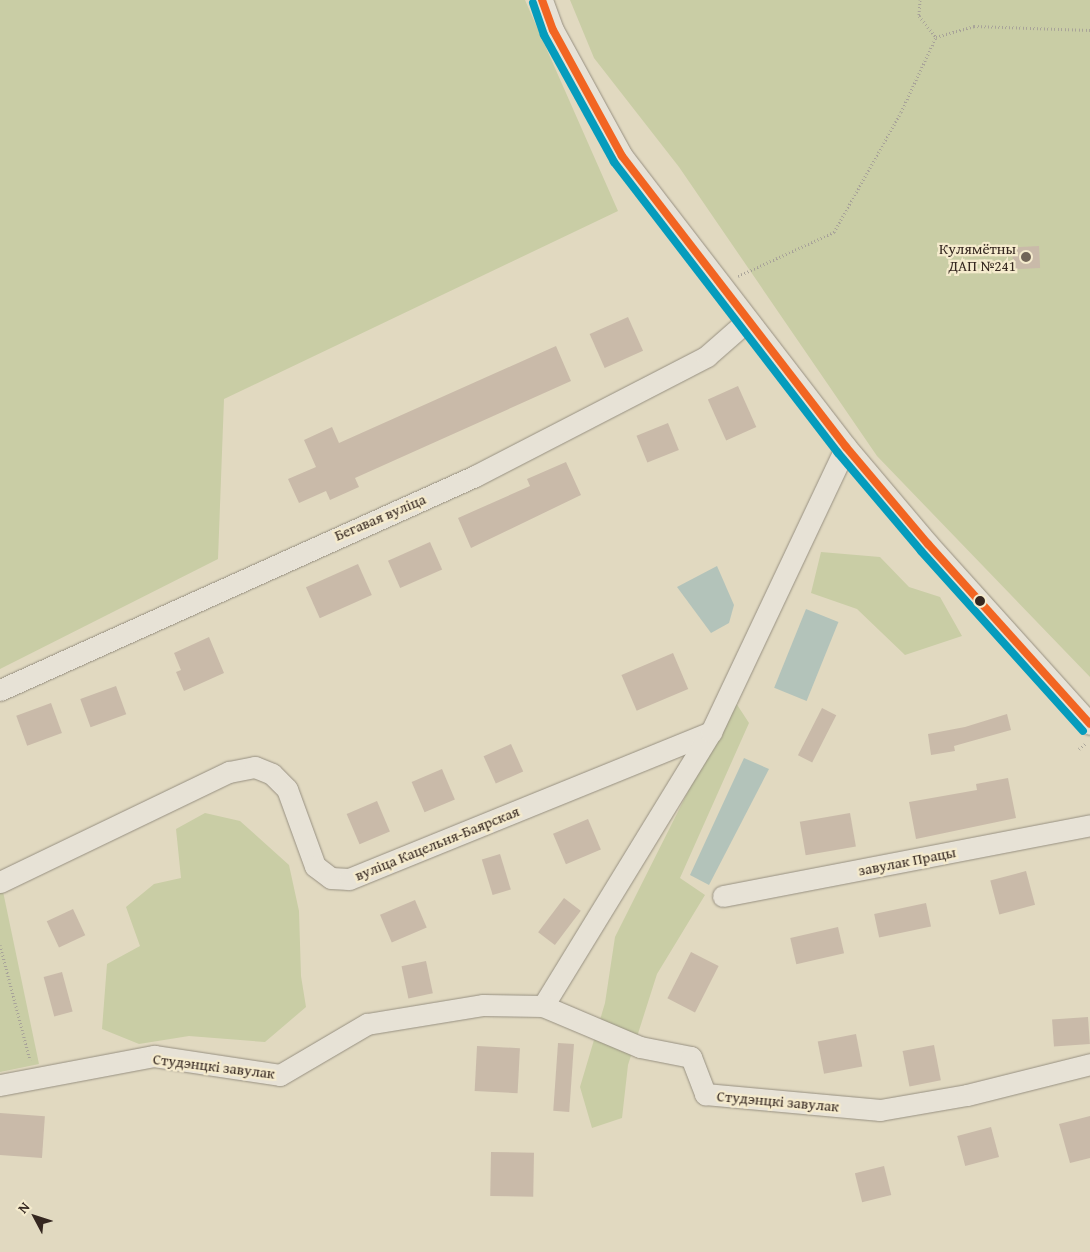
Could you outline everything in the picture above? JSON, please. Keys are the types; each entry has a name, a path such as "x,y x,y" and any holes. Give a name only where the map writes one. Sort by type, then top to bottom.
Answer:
{"street":[{"path":"542,0 553,30 622,156 747,321 846,447 928,544 1090,724"},
{"name":"Бегавая вуліца","path":"0,690 475,476 707,356 747,321"},
{"path":"544,1006 711,732 846,447"},
{"name":"вуліца Кацельня-Баярская","path":"0,882 229,772 255,767 272,774 287,789 315,866 330,878 349,879 711,732"},
{"name":"завулак Працы","path":"723,896 1090,826"},
{"name":"Студэнцкі завулак","path":"0,1085 34,1077 154,1056 280,1075 368,1024 484,1005 544,1006 640,1046 691,1057 704,1094 880,1110 967,1096 1090,1064"}],"path":[{"path":"920,0 919,16 936,37"},
{"path":"719,284 834,232 901,112 936,37 974,26 1090,30"},
{"path":"0,944 34,1077"},
{"path":"0,957 4,963"}],"green space":[{"path":"0,0 525,0 618,211 224,399 218,559 0,669"},
{"path":"570,0 1090,0 1090,677 877,456 679,167 594,58"},
{"path":"821,552 880,557 909,587 940,597 962,636 905,655 857,609 811,593"},
{"path":"734,700 749,723 680,878 705,895 657,974 628,1065 622,1118 592,1128 580,1087 605,1003 615,937"},
{"path":"205,813 240,821 289,865 299,911 301,976 306,1007 265,1042 189,1036 139,1044 102,1029 107,964 140,946 126,907 154,884 181,878 176,829"},
{"path":"0,877 39,1064 0,1072"}],"shaded area":[{"path":"717,566 734,605 729,623 711,633 677,587"},
{"path":"806,609 838,622 807,701 774,688"},
{"path":"744,758 769,769 709,885 690,875"}],"building":[{"name":"Кулямётны ДАП №241","path":"1039,246 1040,268 1013,269 1012,247"},
{"path":"628,317 643,351 605,368 590,334"},
{"path":"556,346 571,381 355,478 359,487 330,500 326,491 299,503 288,479 316,467 304,440 332,427 339,443"},
{"path":"738,386 756,427 726,441 708,399"},
{"path":"668,423 679,450 647,463 636,436"},
{"path":"566,462 581,495 471,548 458,518 530,486 527,479"},
{"path":"430,542 442,569 400,588 388,561"},
{"path":"358,564 372,595 320,618 306,587"},
{"path":"209,637 224,673 184,691 176,672 181,670 174,653"},
{"path":"673,653 688,689 637,711 621,675"},
{"path":"116,686 126,714 91,727 80,699"},
{"path":"51,703 62,733 27,746 16,716"},
{"path":"822,708 836,715 812,762 798,755"},
{"path":"1007,714 1011,730 954,746 955,751 931,755 928,734 965,727"},
{"path":"511,744 523,771 496,784 484,756"},
{"path":"442,769 455,799 425,812 412,782"},
{"path":"1008,778 1016,818 916,839 909,802 977,790 976,784"},
{"path":"377,801 390,831 360,844 347,814"},
{"path":"850,813 856,846 806,855 800,822"},
{"path":"588,819 601,849 566,864 553,834"},
{"path":"500,854 511,889 493,895 482,860"},
{"path":"1026,871 1035,905 999,914 990,881"},
{"path":"564,898 581,911 555,945 538,932"},
{"path":"415,900 427,928 392,942 380,915"},
{"path":"926,903 931,926 879,937 874,914"},
{"path":"73,909 85,935 59,948 47,921"},
{"path":"838,927 844,953 796,964 790,938"},
{"path":"691,952 719,966 695,1012 667,998"},
{"path":"426,961 433,993 408,998 402,966"},
{"path":"62,972 73,1012 54,1017 44,977"},
{"path":"1088,1017 1090,1044 1054,1046 1052,1020"},
{"path":"856,1034 862,1066 824,1074 818,1041"},
{"path":"558,1043 574,1044 569,1112 553,1111"},
{"path":"934,1045 941,1080 909,1086 903,1051"},
{"path":"477,1046 520,1048 518,1093 475,1091"},
{"path":"0,1113 45,1116 42,1158 0,1155"},
{"path":"1090,1116 1090,1158 1070,1163 1059,1124"},
{"path":"991,1127 999,1157 965,1166 957,1136"},
{"path":"491,1152 534,1153 533,1197 490,1196"},
{"path":"884,1166 891,1195 862,1202 855,1173"}],"transit line":[{"path":"542,0 553,30 622,156 846,447 928,544 1090,724"},
{"path":"533,3 544,35 614,162 838,453 921,551 1083,731"}],"place":[{"name":"Кулямётны ДАП №241","path":"1026,257"}]}
